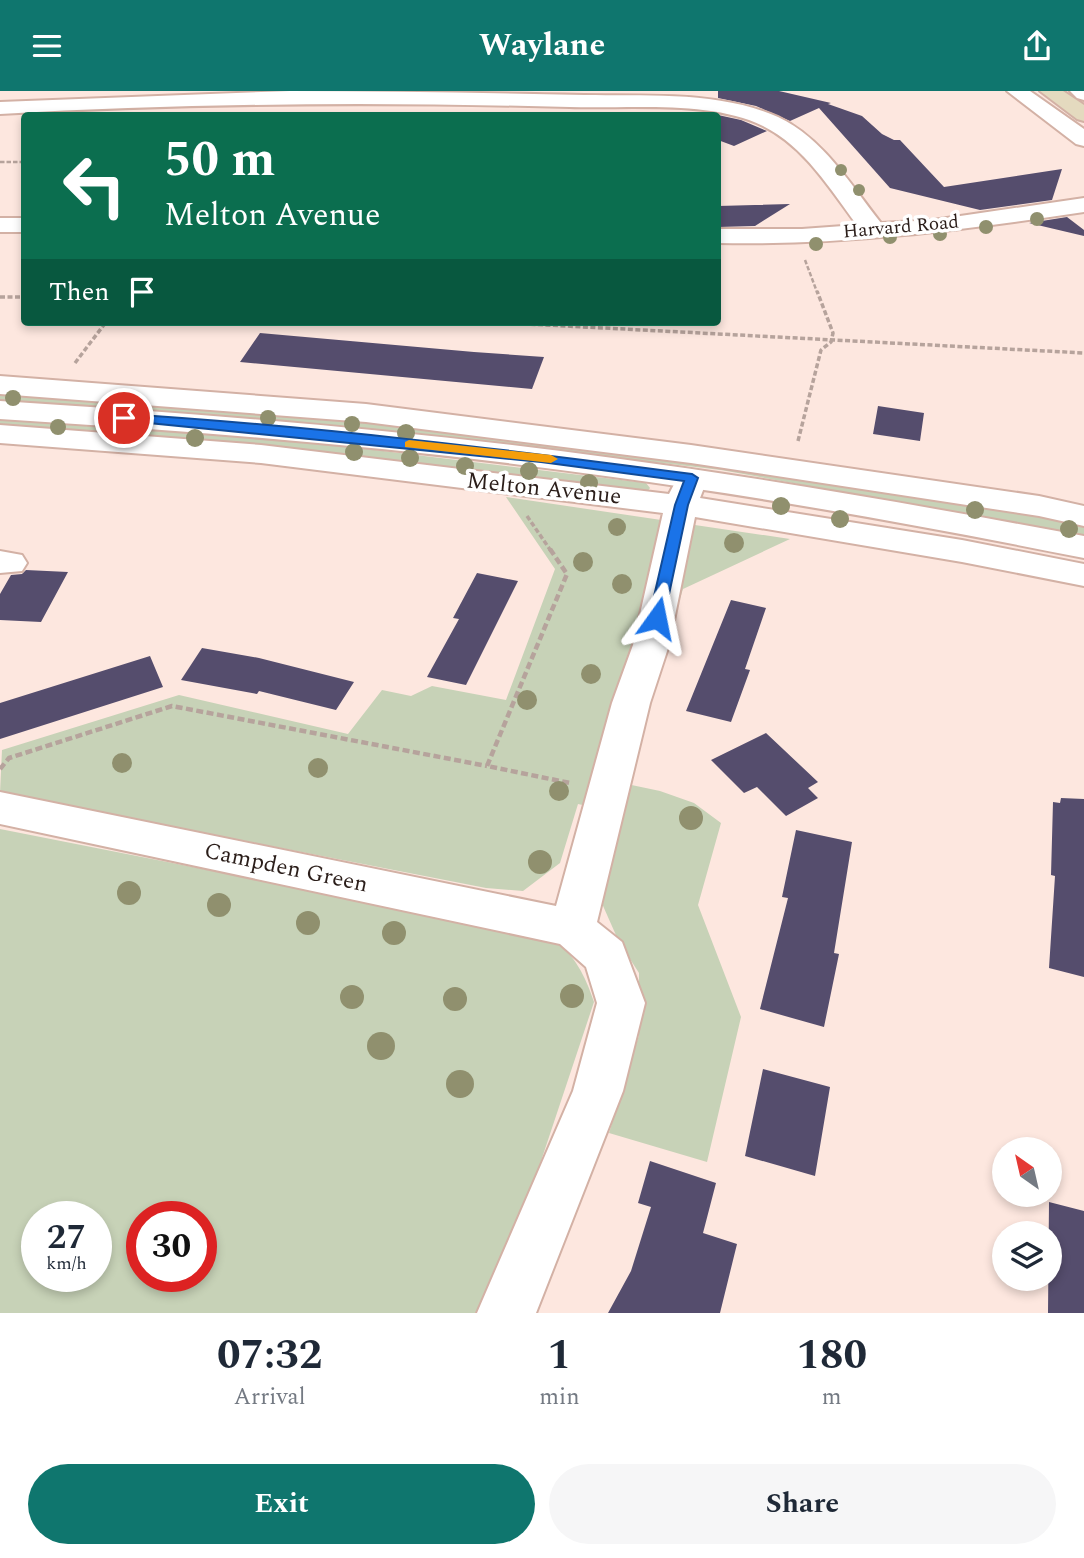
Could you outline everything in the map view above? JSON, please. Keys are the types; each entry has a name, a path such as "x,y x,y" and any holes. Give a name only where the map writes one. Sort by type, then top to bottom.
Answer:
{"main road":[{"path":"1051,91 1084,115"}],"street":[{"path":"1017,91 1084,139"},
{"path":"0,108 258,96 484,98 704,106 740,111 768,120 796,135 874,231"},
{"name":"Harvard Road","path":"721,236 797,236 933,226 1084,205"},
{"path":"0,225 21,225"},
{"path":"0,386 366,413 790,469 1039,506 1084,516"},
{"name":"Melton Avenue","path":"0,410 198,422 541,458 962,551 1084,575"},
{"name":"Melton Avenue","path":"0,435 261,454 507,486 687,491 895,510 1084,547"},
{"path":"573,927 631,703 651,645 687,491"},
{"name":"Campden Green","path":"0,808 573,927 606,956 621,1003 598,1091 505,1313"}],"path":[{"path":"0,162 21,162"},
{"path":"790,469 821,350 831,342 833,333 797,236"},
{"path":"0,297 21,297"},
{"path":"55,390 103,326"},
{"path":"572,326 831,342 1084,353"},
{"path":"488,766 567,574 507,486"},
{"path":"0,769 9,758 172,706 609,791"}],"green space":[{"path":"0,391 343,418 785,473 1084,524 1084,536 721,470 494,443 212,415 0,400"},
{"path":"0,417 285,439 646,483 650,488 647,492 0,428"},
{"path":"506,497 790,539 683,589 622,783 660,791 694,803 721,823 698,905 741,1017 707,1162 609,1133 639,1035 639,973 619,942 600,899 619,813 578,804 560,863 523,891 486,888 0,793 2,750 179,695 348,734 382,690 411,696 432,686 506,700 555,569"},
{"path":"0,829 553,938 567,952 587,983 594,1002 501,1281 475,1313 0,1313"}],"building":[{"path":"718,91 779,91 831,103 828,104 862,116 882,134 900,140 944,187 1062,169 1052,200 980,210 890,188 819,108 790,121 756,106 718,98"},
{"path":"721,116 741,120 767,131 734,146 721,141"},
{"path":"790,204 755,226 721,227 721,206"},
{"path":"1067,217 1084,230 1084,236 1029,223"},
{"path":"260,333 544,357 532,389 240,362"},
{"path":"878,406 924,413 920,441 873,434"},
{"path":"26,570 68,572 41,622 0,620 0,594 11,575 22,574"},
{"path":"477,573 518,581 466,685 427,677 459,619 453,618"},
{"path":"731,600 766,608 745,669 750,670 731,722 686,711"},
{"path":"202,648 259,658 354,682 336,710 259,691 257,694 181,680"},
{"path":"150,656 163,687 0,739 0,703"},
{"path":"766,733 818,782 808,788 818,798 786,816 757,787 744,793 711,760"},
{"path":"1061,798 1084,799 1084,977 1049,968 1055,876 1051,875 1053,802 1060,803"},
{"path":"796,830 852,842 834,953 839,954 824,1027 760,1009 788,898 782,897"},
{"path":"763,1069 830,1087 815,1176 745,1156"},
{"path":"650,1161 716,1183 703,1233 737,1244 720,1313 608,1313 631,1271 651,1207 638,1203"},
{"path":"1062,1205 1084,1211 1084,1313 1048,1313 1048,1291 1062,1291 1062,1221 1049,1221 1049,1207"}],"slow traffic":[{"path":"409,444 551,459"}],"route":[{"path":"124,418 198,422 541,458 692,478 681,505 657,618"}]}
